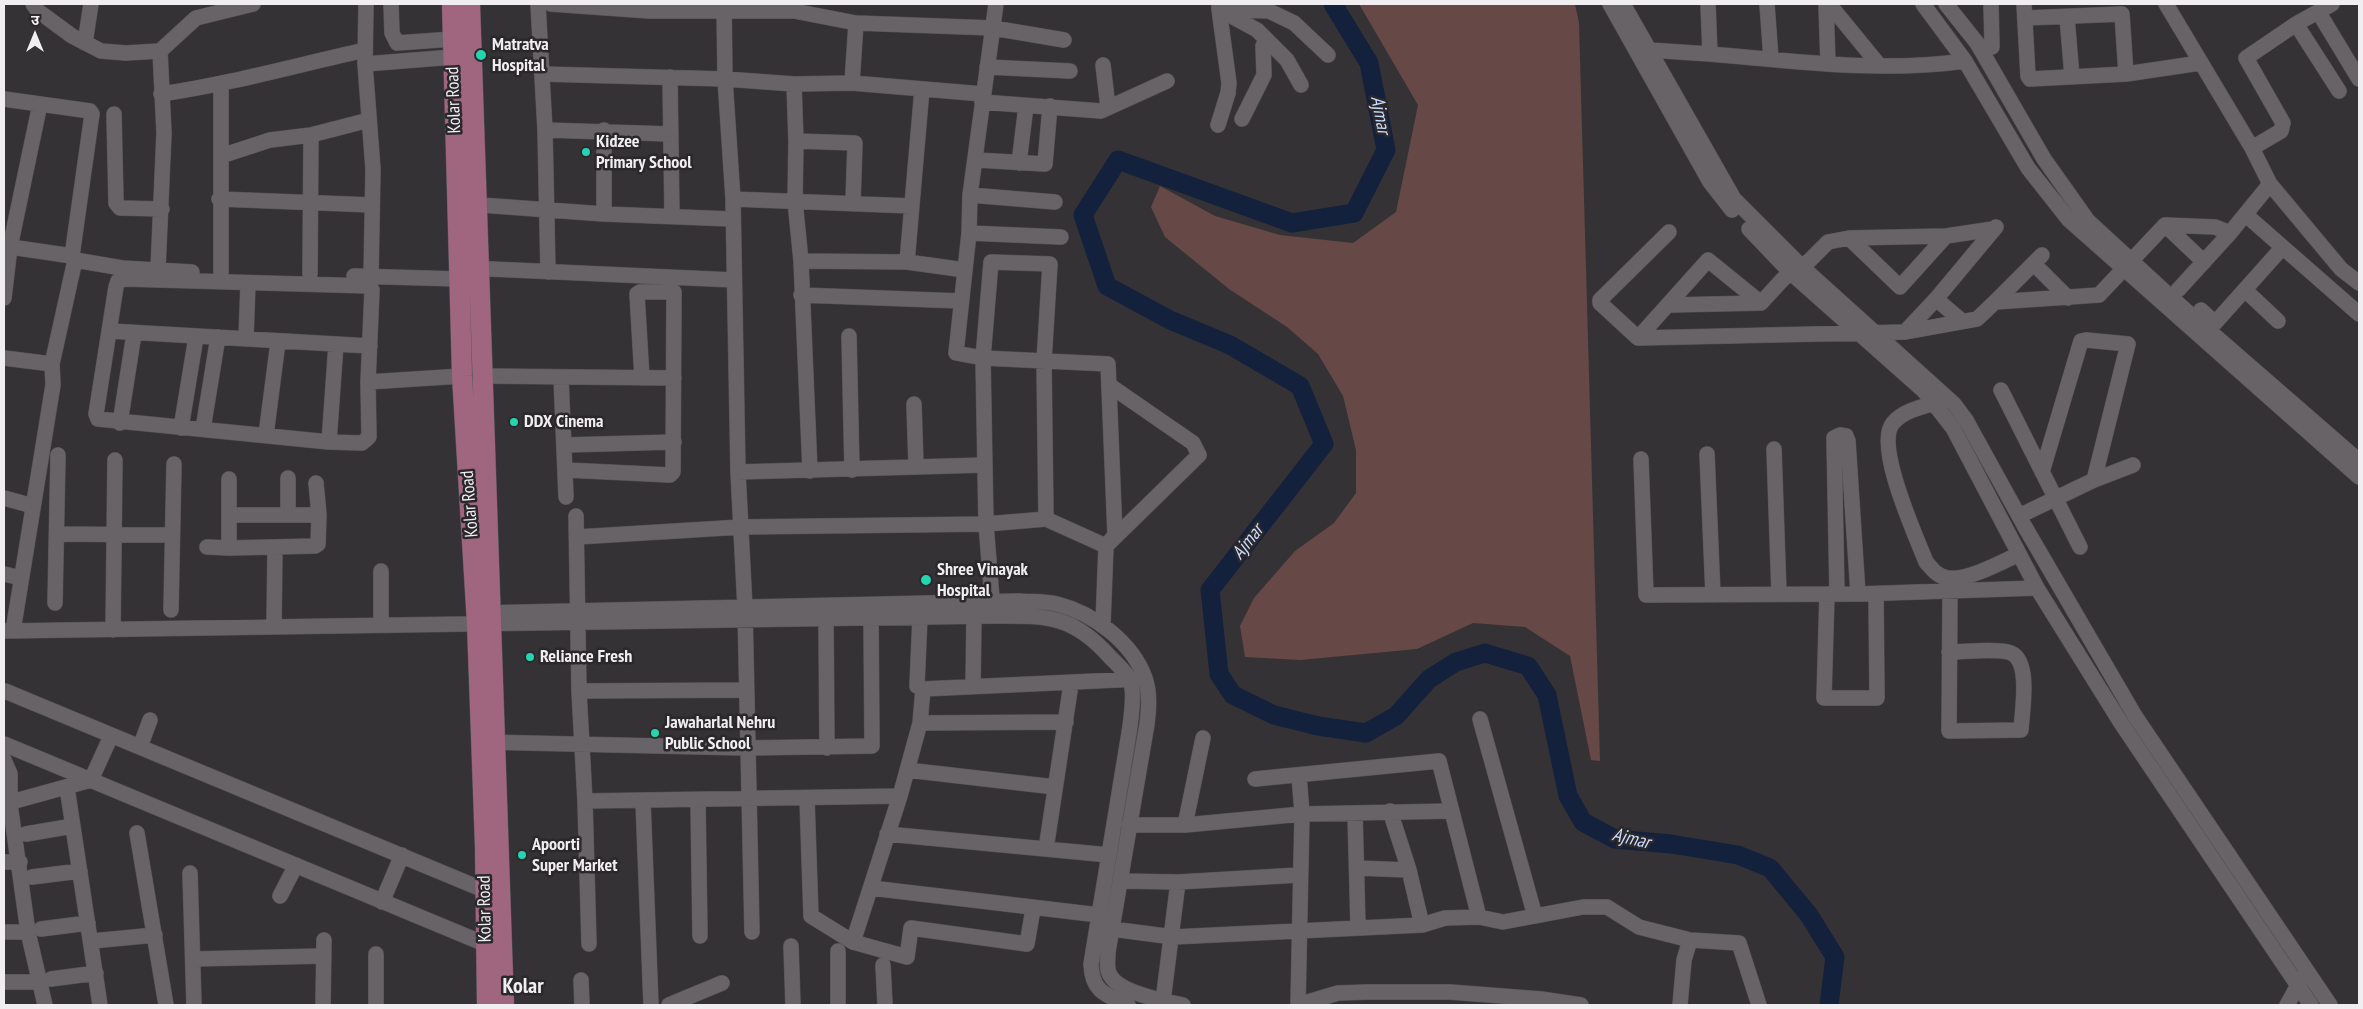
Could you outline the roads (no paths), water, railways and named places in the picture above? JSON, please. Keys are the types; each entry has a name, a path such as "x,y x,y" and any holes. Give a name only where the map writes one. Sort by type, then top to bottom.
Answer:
{"main road":[{"name":"Kolar Road","path":"452,4 457,170 466,204"},
{"name":"Kolar Road","path":"470,4 466,272 462,376 489,742 504,1005"},
{"name":"Kolar Road","path":"466,272 483,376 479,619"},
{"path":"462,376 483,376"},
{"name":"Kolar Road","path":"486,1005 484,890 489,742"}],"street":[{"path":"33,4 38,12 85,43 101,51 126,53 160,51 196,18 252,4"},
{"path":"85,43 91,4"},
{"path":"366,4 365,57 373,169 371,277"},
{"path":"391,4 392,33 397,43 453,48"},
{"path":"538,4 548,210 548,272"},
{"path":"550,4 649,12 724,7 794,7 856,22 993,28 1064,40"},
{"path":"996,4 983,98 977,160 970,195 969,233 956,353 983,358 1108,364 1114,535 1106,546 1102,624"},
{"path":"1610,4 1710,182 1734,213 1935,403 1953,428 2037,588 2120,723 2311,1005"},
{"path":"1623,4 1734,199 1796,270 1877,333 1954,404 1966,420 2018,516 2135,716 2329,1005"},
{"path":"1708,4 1710,54"},
{"path":"1767,4 1771,60"},
{"path":"1828,4 1828,64"},
{"path":"1828,4 1879,65"},
{"path":"1923,4 1964,61 2028,168 2069,220 2131,262 2178,290 2215,323 2282,248"},
{"path":"1946,4 1978,43 2044,159 2076,207 2131,262 2359,477"},
{"path":"1991,4 1992,47"},
{"path":"2166,4 2252,148 2270,184 2326,253 2341,269 2359,283"},
{"path":"724,7 725,79 733,199 738,472 745,614 752,932"},
{"path":"1219,7 1257,30 1287,60 1301,85"},
{"path":"1219,7 1269,11 1294,23 1328,55"},
{"path":"1218,125 1228,93 1229,83 1219,7"},
{"path":"2252,148 2274,135 2283,123 2246,58 2296,24 2325,8 2359,79"},
{"path":"2126,74 2128,14 2067,17 2025,11 2029,78 2126,74 2200,63"},
{"path":"2067,17 2072,77"},
{"path":"852,84 856,22"},
{"path":"2296,24 2339,91"},
{"path":"1242,119 1264,75 1263,46 1266,40"},
{"path":"161,94 221,85 258,74 365,57 453,48"},
{"path":"1649,50 1828,64 1944,64 1964,61"},
{"path":"158,268 164,133 160,51"},
{"path":"1102,65 1108,107"},
{"path":"987,67 1070,71"},
{"path":"542,74 725,79 794,84 852,84 922,89 1026,106 1050,106 1101,111 1167,81"},
{"path":"670,77 672,216"},
{"path":"794,84 796,141 794,201 801,260 810,471"},
{"path":"220,274 221,85"},
{"path":"907,262 922,89"},
{"path":"4,99 90,111 92,114 73,258 52,364 53,386 20,578 7,634 381,624 479,619 993,608 1056,604 1089,616 1102,624 1119,639 1138,679 1149,710 1112,929 1107,965 1109,975 1116,983 1127,989 1163,1001 1183,1005"},
{"path":"4,298 7,246 40,104"},
{"path":"1019,163 1026,106"},
{"path":"977,160 1045,164 1050,106"},
{"path":"114,114 116,203 120,208 162,209"},
{"path":"221,156 270,140 311,134 369,120"},
{"path":"545,130 604,130 670,134"},
{"path":"604,130 604,214"},
{"path":"310,274 311,134"},
{"path":"796,141 856,143 853,202"},
{"path":"2178,290 2246,215 2270,184"},
{"path":"970,195 1054,202"},
{"path":"219,199 372,205"},
{"path":"733,199 853,202 912,206"},
{"path":"466,204 604,214 732,220"},
{"path":"2246,215 2359,314"},
{"path":"1668,305 1761,303 1783,279 1828,242 1850,238 1946,236 1997,226 1936,299 1905,332"},
{"path":"2165,226 2204,262"},
{"path":"1995,302 2099,295 2165,226 2215,227 2230,233"},
{"path":"1668,232 1600,300 1600,303 1638,338 1905,332 1977,319 2038,259 2068,298"},
{"path":"969,233 1061,237"},
{"path":"1850,238 1900,287 1946,236"},
{"path":"7,246 122,268 158,268 220,274 310,274 371,277 466,272 548,272 734,280"},
{"path":"801,260 907,262 965,270"},
{"path":"1638,338 1708,260 1761,303"},
{"path":"993,608 986,524 983,358 991,262 1050,264 1044,361 1046,519"},
{"path":"2131,262 2359,461"},
{"path":"121,280 370,286 372,290 368,382 369,437 362,443 329,442 203,429 120,423 98,419 96,414 110,331 116,287 121,280"},
{"path":"246,339 248,283"},
{"path":"2245,290 2278,321"},
{"path":"566,470 670,474 673,472 675,292 638,294 642,378"},
{"path":"801,295 961,301"},
{"path":"1936,299 1962,321"},
{"path":"110,331 134,334 370,346"},
{"path":"120,423 134,334"},
{"path":"850,336 852,470"},
{"path":"181,428 196,337"},
{"path":"203,429 218,337"},
{"path":"2042,472 2081,341 2124,342 2128,344 2127,350 2094,480"},
{"path":"266,435 278,342"},
{"path":"329,442 336,344"},
{"path":"4,358 52,364"},
{"path":"368,382 462,376"},
{"path":"483,376 674,378"},
{"path":"561,377 566,497"},
{"path":"1106,546 1199,455 1193,443 1110,386"},
{"path":"2001,390 2080,547"},
{"path":"1935,403 1909,412 1893,424 1887,438 1893,474 1926,562 1936,573 1948,578 1964,576 2019,554"},
{"path":"914,404 916,466"},
{"path":"1858,594 1848,441 1846,436 1840,435 1834,438 1832,594 1824,698 1877,698 1876,594"},
{"path":"565,445 674,442"},
{"path":"1774,450 1779,594"},
{"path":"1707,454 1713,595"},
{"path":"56,603 58,455"},
{"path":"1641,459 1644,592 1646,595 1876,594 2037,588"},
{"path":"113,630 115,460"},
{"path":"170,610 174,464"},
{"path":"738,472 984,465"},
{"path":"2018,516 2094,480 2133,465"},
{"path":"288,478 288,514"},
{"path":"229,479 229,548"},
{"path":"208,547 274,548 315,546 318,544 319,514 316,483"},
{"path":"4,498 33,506"},
{"path":"1995,507 2009,499"},
{"path":"229,515 319,514"},
{"path":"576,516 579,690 585,801 589,944"},
{"path":"577,537 741,527 986,524 1046,519 1106,546"},
{"path":"57,534 172,535"},
{"path":"274,548 274,626"},
{"path":"381,571 381,624"},
{"path":"4,574 20,578"},
{"path":"1949,652 2009,652 2018,658 2024,670 2021,730 1949,731 1949,652 1950,592"},
{"path":"745,614 826,619 974,616 993,608 1048,617 1075,625 1096,641 1138,679"},
{"path":"973,685 974,616"},
{"path":"920,617 916,686 923,689 973,685 1071,684 1138,679"},
{"path":"489,742 748,748 872,746 871,618"},
{"path":"826,619 827,748"},
{"path":"1128,1005 1108,996 1096,987 1092,975 1108,855 1138,679"},
{"path":"1046,849 1071,684"},
{"path":"853,942 900,796 920,723 923,689"},
{"path":"579,690 746,690"},
{"path":"5,691 402,854 484,890"},
{"path":"1480,719 1535,916"},
{"path":"140,747 150,720"},
{"path":"920,723 1066,722"},
{"path":"7,804 91,780 111,736"},
{"path":"1184,825 1203,738"},
{"path":"4,744 485,944"},
{"path":"4,760 10,774 7,804 45,980 45,1005"},
{"path":"1255,779 1439,761 1478,917"},
{"path":"907,770 1055,787"},
{"path":"1299,775 1302,814 1299,875 1298,1005 1338,993 1368,992 1450,992 1541,999 1581,1005"},
{"path":"68,794 92,941 100,1005"},
{"path":"585,801 698,801 748,798 807,799 900,796"},
{"path":"807,799 811,916 853,942 907,957 910,928 1027,944 1033,909"},
{"path":"643,801 651,1005"},
{"path":"698,801 700,936"},
{"path":"1390,811 1409,870 1422,925"},
{"path":"1129,824 1184,825 1302,814 1452,811"},
{"path":"1355,813 1358,927"},
{"path":"26,834 73,826"},
{"path":"137,833 166,1005"},
{"path":"887,834 1108,855"},
{"path":"382,902 402,854"},
{"path":"4,862 20,862"},
{"path":"280,896 296,865"},
{"path":"1357,868 1409,870"},
{"path":"32,878 80,871"},
{"path":"190,873 194,1005"},
{"path":"1120,881 1178,882 1299,875"},
{"path":"1163,1001 1173,937 1178,882"},
{"path":"870,888 1033,909 1099,915"},
{"path":"1112,929 1173,937 1422,925 1444,918 1478,917 1503,922 1583,907 1607,907 1639,927 1690,940 1739,943 1759,1005"},
{"path":"4,932 35,931 88,923"},
{"path":"92,941 155,935"},
{"path":"323,1005 324,940"},
{"path":"1680,1005 1684,960 1690,940"},
{"path":"791,946 793,1005"},
{"path":"838,951 838,1005"},
{"path":"376,954 376,1005"},
{"path":"193,959 323,956"},
{"path":"883,965 885,1005"},
{"path":"2287,1005 2307,971"},
{"path":"4,982 45,980 96,973"},
{"path":"581,980 582,1005"},
{"path":"669,1005 722,983"}],"waterway":[{"name":"Ajmar","path":"1333,4 1369,63 1386,150 1354,213 1292,223 1118,160 1083,215 1107,286 1170,320 1230,345 1300,386 1324,444 1210,590 1219,674 1233,695 1274,715 1318,726 1366,733 1396,716 1429,679 1456,662 1485,653 1528,666 1547,695 1568,796 1583,822 1615,839 1671,844 1738,855 1770,868 1809,915 1835,957 1829,1005"}],"place":[{"name":"Matratva Hospital","path":"481,55"},
{"name":"Kidzee Primary School","path":"586,152"},
{"name":"DDX Cinema","path":"514,422"},
{"name":"Shree Vinayak Hospital","path":"926,580"},
{"name":"Reliance Fresh","path":"530,657"},
{"name":"Jawaharlal Nehru Public School","path":"655,733"},
{"name":"Apoorti Super Market","path":"522,855"}],"district":[{"name":"Kolar","path":"523,987"}]}
